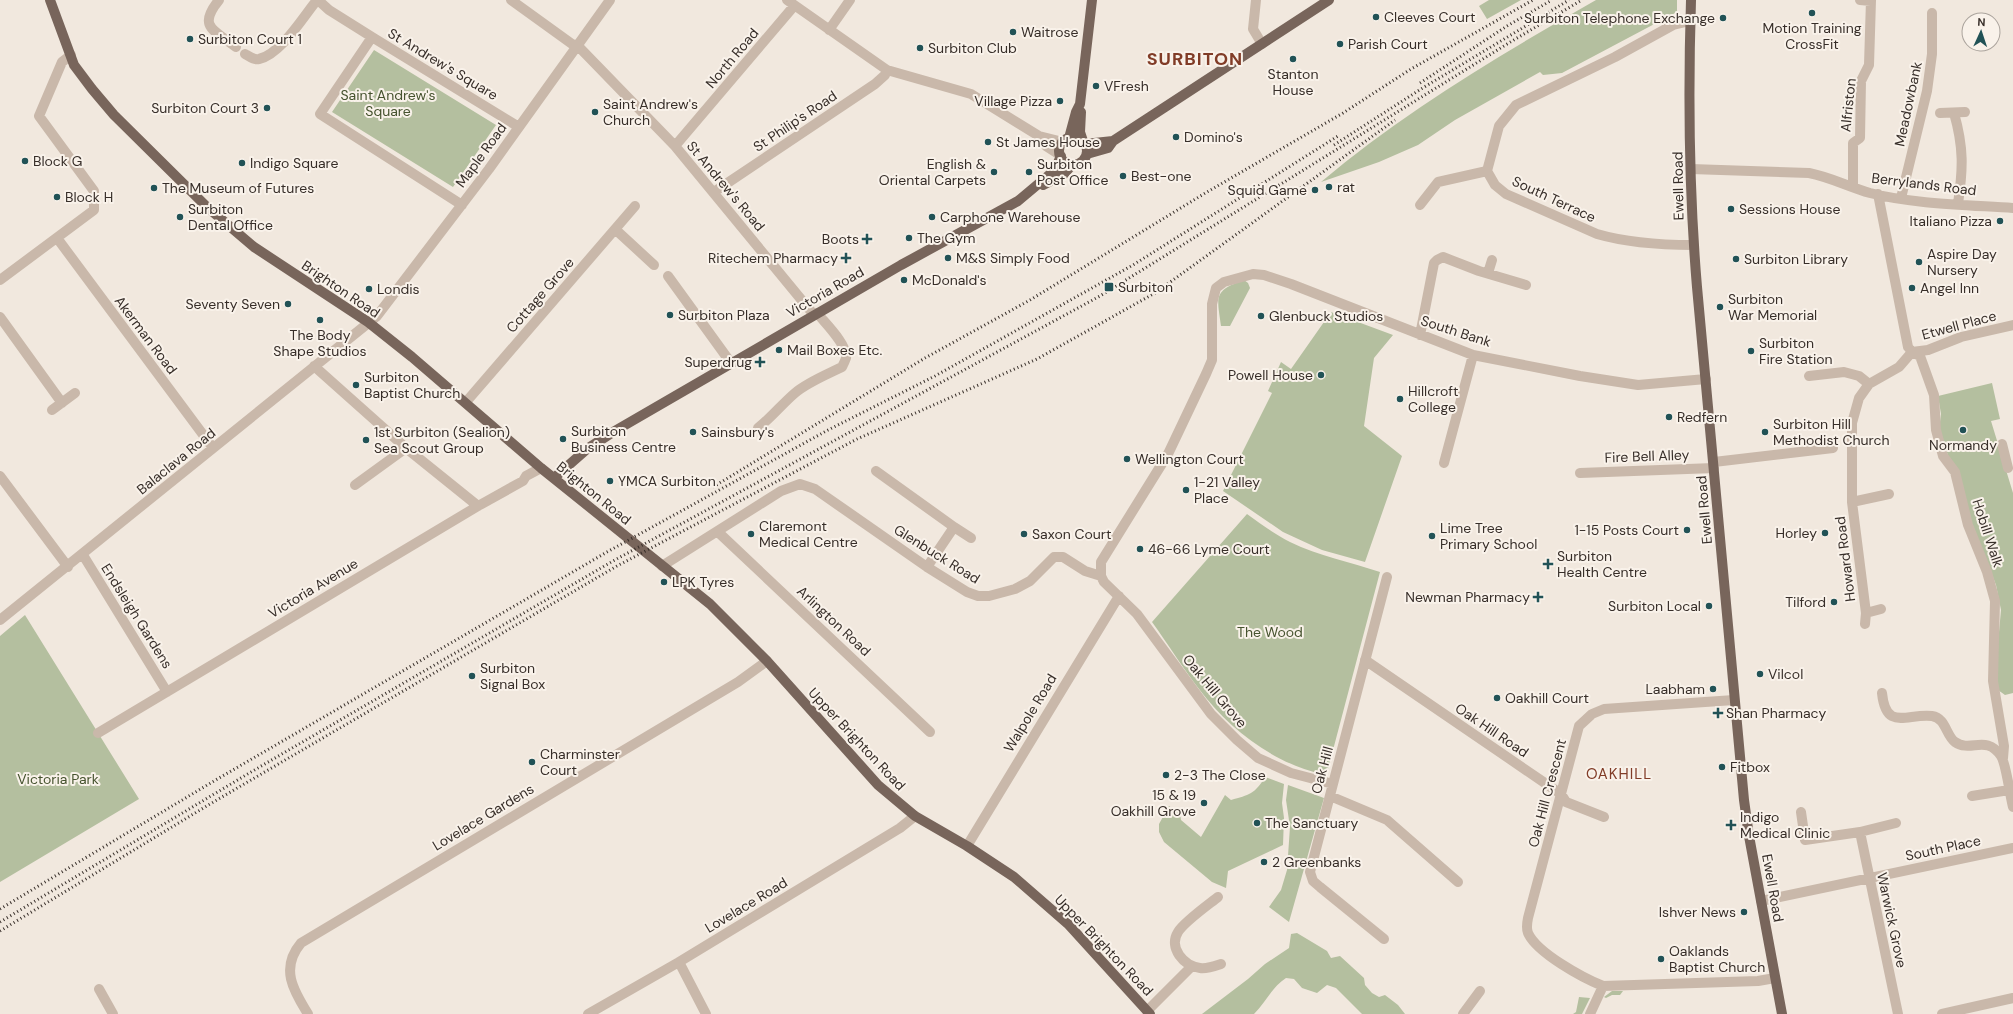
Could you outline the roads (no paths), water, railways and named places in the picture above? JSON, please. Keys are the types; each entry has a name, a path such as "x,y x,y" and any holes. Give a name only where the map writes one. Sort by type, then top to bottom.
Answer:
{"main road":[{"name":"Brighton Road","path":"50,0 71,55 79,71 114,115 222,220 254,247 368,322 466,402 541,468 662,566"},
{"path":"1080,104 1066,140 1060,149 1060,156 1067,163 1072,165 1081,163 1085,146 1080,104 1092,0"},
{"path":"1066,140 1075,137 1085,146 1108,148 1113,141 1329,0"},
{"name":"Ewell Road","path":"1691,0 1691,169 1693,245 1745,807 1774,978 1782,1014"},
{"name":"Victoria Road","path":"554,478 598,441 815,314 1018,201 1056,167 1060,156"},
{"name":"Victoria Road","path":"1034,188 1064,174 1072,165"},
{"name":"Upper Brighton Road","path":"662,566 728,620 878,785 915,816 967,846 1014,877 1068,924 1148,1012"}],"street":[{"path":"219,0 210,12 208,20 211,28 236,47"},
{"path":"245,54 252,59 259,59 276,51 318,0 329,10 372,37"},
{"name":"St Andrew's Road","path":"511,0 572,44 578,46 675,146 840,342 845,350 846,358 842,367 796,392 772,417 758,428"},
{"name":"Maple Road","path":"368,322 377,316 462,205 610,0"},
{"path":"829,30 850,0"},
{"path":"1256,0 1252,29 1262,44"},
{"name":"Alfriston","path":"1853,186 1853,143 1860,138 1861,81 1869,65 1871,0 1860,0"},
{"path":"790,3 887,70 971,94 1039,136 1066,140"},
{"name":"North Road","path":"675,146 790,3"},
{"name":"Meadowbank","path":"1901,198 1927,91 1932,54 1932,13"},
{"path":"1420,205 1438,182 1487,171 1499,126 1516,105 1615,57 1673,25 1690,21"},
{"name":"St Andrew's Square","path":"462,205 320,114 372,37 519,126"},
{"path":"0,280 94,210 94,191 39,116 62,62 71,55"},
{"name":"St Philip's Road","path":"714,192 875,84 885,75 887,70"},
{"path":"1940,113 1960,113 1963,166 1958,204"},
{"path":"1039,136 1046,146 1060,156"},
{"name":"Berrylands Road","path":"1691,169 1808,173 1824,176 1878,194 1901,198 2013,208"},
{"name":"South Terrace","path":"1487,171 1495,185 1506,194 1597,234 1649,243 1693,245"},
{"path":"1878,194 1908,347 1912,352"},
{"name":"Cottage Grove","path":"466,402 616,230 635,206"},
{"path":"616,230 654,265"},
{"name":"Akerman Road","path":"56,238 213,448"},
{"path":"1420,335 1434,263 1443,257 1459,265 1526,285"},
{"path":"1488,273 1492,260"},
{"name":"South Bank","path":"1101,576 1101,562 1168,454 1212,360 1214,295 1216,288 1224,282 1253,274 1264,275 1473,355 1580,376 1638,385 1706,379"},
{"path":"668,276 731,363"},
{"path":"0,317 62,403"},
{"name":"Balaclava Road","path":"0,620 83,555 368,322"},
{"name":"Etwell Place","path":"1912,352 1928,350 1961,337 2013,326"},
{"name":"Howard Road","path":"1865,624 1866,612 1852,502 1852,423 1859,398 1869,384 1899,367 1912,352"},
{"name":"Hobill Walk","path":"1912,352 1920,356 1928,375 1934,394 1936,430 1943,456 1956,472 1968,525 1987,572 1995,601 1993,681 2004,746 2002,758 2009,770 2009,790 2013,806"},
{"path":"1444,463 1473,355"},
{"path":"314,366 406,448 478,506"},
{"path":"1809,376 1844,372 1859,376 1869,384"},
{"path":"52,410 75,393"},
{"path":"2002,444 2009,461"},
{"path":"355,485 406,448"},
{"name":"Fire Bell Alley","path":"1580,472 1714,465 1833,448"},
{"name":"Victoria Avenue","path":"98,733 478,506 523,481 526,476 541,468"},
{"path":"876,471 893,477 954,527 971,538"},
{"path":"0,476 68,567"},
{"name":"Glenbuck Road","path":"662,566 781,491 800,484 815,489 927,567 967,592 978,596 989,596 1014,589 1030,581 1054,557 1063,557 1085,571 1101,576"},
{"name":"Howard Road","path":"1852,502 1888,494"},
{"path":"927,567 954,527"},
{"name":"Arlington Road","path":"718,532 930,732"},
{"name":"Endsleigh Gardens","path":"83,555 167,692"},
{"name":"Oak Hill Grove","path":"1101,576 1104,582 1137,614 1211,714 1237,740 1258,758 1291,773 1333,784"},
{"name":"Oak Hill","path":"1384,939 1313,881 1310,872 1387,577"},
{"name":"Walpole Road","path":"967,846 1119,596"},
{"name":"Howard Road","path":"1866,612 1880,609"},
{"name":"Oak Hill Road","path":"1365,660 1561,794 1566,802 1604,817"},
{"name":"Lovelace Gardens","path":"308,1014 292,982 289,967 293,952 301,943 738,682 767,662"},
{"path":"1882,693 1885,710 1892,717 1901,719 1932,716 1940,720 1954,742 1963,745 1980,744 1992,746 2002,758"},
{"name":"Oak Hill Crescent","path":"1604,986 1594,982 1553,958 1535,943 1527,931 1528,918 1579,726 1592,714 1604,709 1734,700"},
{"path":"1972,796 2009,790"},
{"path":"1330,796 1387,820 1458,882"},
{"path":"1801,812 1805,840 1860,832 1896,822"},
{"name":"Lovelace Road","path":"588,1014 679,962 900,828 915,816"},
{"name":"Warwick Grove","path":"1860,832 1898,1014"},
{"name":"South Place","path":"1761,901 2013,848"},
{"path":"1218,897 1181,928 1175,938 1176,951 1192,966 1201,969 1222,964"},
{"path":"679,962 706,1014"},
{"path":"1148,1012 1192,966"},
{"path":"1590,1014 1604,986 1758,981 1774,978"},
{"path":"99,989 113,1014"},
{"path":"1463,1014 1480,991"},
{"path":"1942,1014 2013,998"}],"railway":[{"path":"713,487 925,358 1030,300 1207,192 1343,113 1411,69 1533,0"},
{"path":"1420,83 1507,26 1552,0"},
{"path":"1334,145 1421,89 1569,0"},
{"path":"0,922 251,772 613,561 1100,296 1512,41 1582,0"},
{"path":"0,931 210,804 617,566 857,439 1037,359 1155,293 1395,120"},
{"path":"0,909 214,781 607,552 828,430 935,376 1133,265 1338,136"}],"place":[{"name":"Motion Training CrossFit","path":"1812,13"},
{"name":"Cleeves Court","path":"1376,17"},
{"name":"Surbiton Telephone Exchange","path":"1723,18"},
{"name":"Waitrose","path":"1013,32"},
{"name":"Surbiton Court 1","path":"190,39"},
{"name":"Parish Court","path":"1340,44"},
{"name":"Surbiton Club","path":"920,48"},
{"name":"Stanton House","path":"1293,59"},
{"name":"VFresh","path":"1096,86"},
{"name":"Village Pizza","path":"1060,101"},
{"name":"Surbiton Court 3","path":"267,108"},
{"name":"Saint Andrew's Church","path":"595,112"},
{"name":"Domino's","path":"1176,137"},
{"name":"St James House","path":"988,142"},
{"name":"Block G","path":"25,161"},
{"name":"Indigo Square","path":"242,163"},
{"name":"English & Oriental Carpets","path":"994,172"},
{"name":"Surbiton Post Office","path":"1029,172"},
{"name":"Best-one","path":"1123,176"},
{"name":"rat","path":"1329,187"},
{"name":"The Museum of Futures","path":"154,188"},
{"name":"Squid Game","path":"1315,190"},
{"name":"Block H","path":"57,197"},
{"name":"Sessions House","path":"1731,209"},
{"name":"Surbiton Dental Office","path":"180,217"},
{"name":"Carphone Warehouse","path":"932,217"},
{"name":"Italiano Pizza","path":"2000,221"},
{"name":"The Gym","path":"909,238"},
{"name":"Boots","path":"867,239"},
{"name":"Ritechem Pharmacy","path":"846,258"},
{"name":"M&S Simply Food","path":"948,258"},
{"name":"Surbiton Library","path":"1736,259"},
{"name":"Aspire Day Nursery","path":"1919,262"},
{"name":"McDonald's","path":"904,280"},
{"name":"Surbiton","path":"1109,287"},
{"name":"Angel Inn","path":"1912,288"},
{"name":"Londis","path":"369,289"},
{"name":"Seventy Seven","path":"288,304"},
{"name":"Surbiton War Memorial","path":"1720,307"},
{"name":"Surbiton Plaza","path":"670,315"},
{"name":"Glenbuck Studios","path":"1261,316"},
{"name":"The Body Shape Studios","path":"320,320"},
{"name":"Mail Boxes Etc.","path":"779,350"},
{"name":"Surbiton Fire Station","path":"1751,351"},
{"name":"Superdrug","path":"760,362"},
{"name":"Powell House","path":"1321,375"},
{"name":"Surbiton Baptist Church","path":"356,385"},
{"name":"Hillcroft College","path":"1400,399"},
{"name":"Redfern","path":"1669,417"},
{"name":"Normandy","path":"1963,430"},
{"name":"Sainsbury's","path":"693,432"},
{"name":"Surbiton Hill Methodist Church","path":"1765,432"},
{"name":"Surbiton Business Centre","path":"563,439"},
{"name":"1st Surbiton (Sealion) Sea Scout Group","path":"366,440"},
{"name":"Wellington Court","path":"1127,459"},
{"name":"YMCA Surbiton","path":"610,481"},
{"name":"1-21 Valley Place","path":"1186,490"},
{"name":"1-15 Posts Court","path":"1687,530"},
{"name":"Horley","path":"1825,533"},
{"name":"Claremont Medical Centre","path":"751,534"},
{"name":"Saxon Court","path":"1024,534"},
{"name":"Lime Tree Primary School","path":"1432,536"},
{"name":"46-66 Lyme Court","path":"1140,549"},
{"name":"Surbiton Health Centre","path":"1548,564"},
{"name":"LPK Tyres","path":"664,582"},
{"name":"Newman Pharmacy","path":"1538,597"},
{"name":"Tilford","path":"1834,602"},
{"name":"Surbiton Local","path":"1709,606"},
{"name":"Vilcol","path":"1760,674"},
{"name":"Surbiton Signal Box","path":"472,676"},
{"name":"Laabham","path":"1713,689"},
{"name":"Oakhill Court","path":"1497,698"},
{"name":"Shan Pharmacy","path":"1718,713"},
{"name":"Charminster Court","path":"532,762"},
{"name":"Fitbox","path":"1722,767"},
{"name":"2-3 The Close","path":"1166,775"},
{"name":"15 & 19 Oakhill Grove","path":"1204,803"},
{"name":"The Sanctuary","path":"1257,823"},
{"name":"Indigo Medical Clinic","path":"1731,825"},
{"name":"2 Greenbanks","path":"1264,862"},
{"name":"Ishver News","path":"1744,912"},
{"name":"Oaklands Baptist Church","path":"1661,959"}],"district":[{"name":"SURBITON","path":"1195,59"},
{"name":"OAKHILL","path":"1619,774"}],"park label":[{"name":"Saint Andrew's Square","path":"388,104"},
{"name":"The Wood","path":"1270,632"},
{"name":"Victoria Park","path":"58,779"}]}
